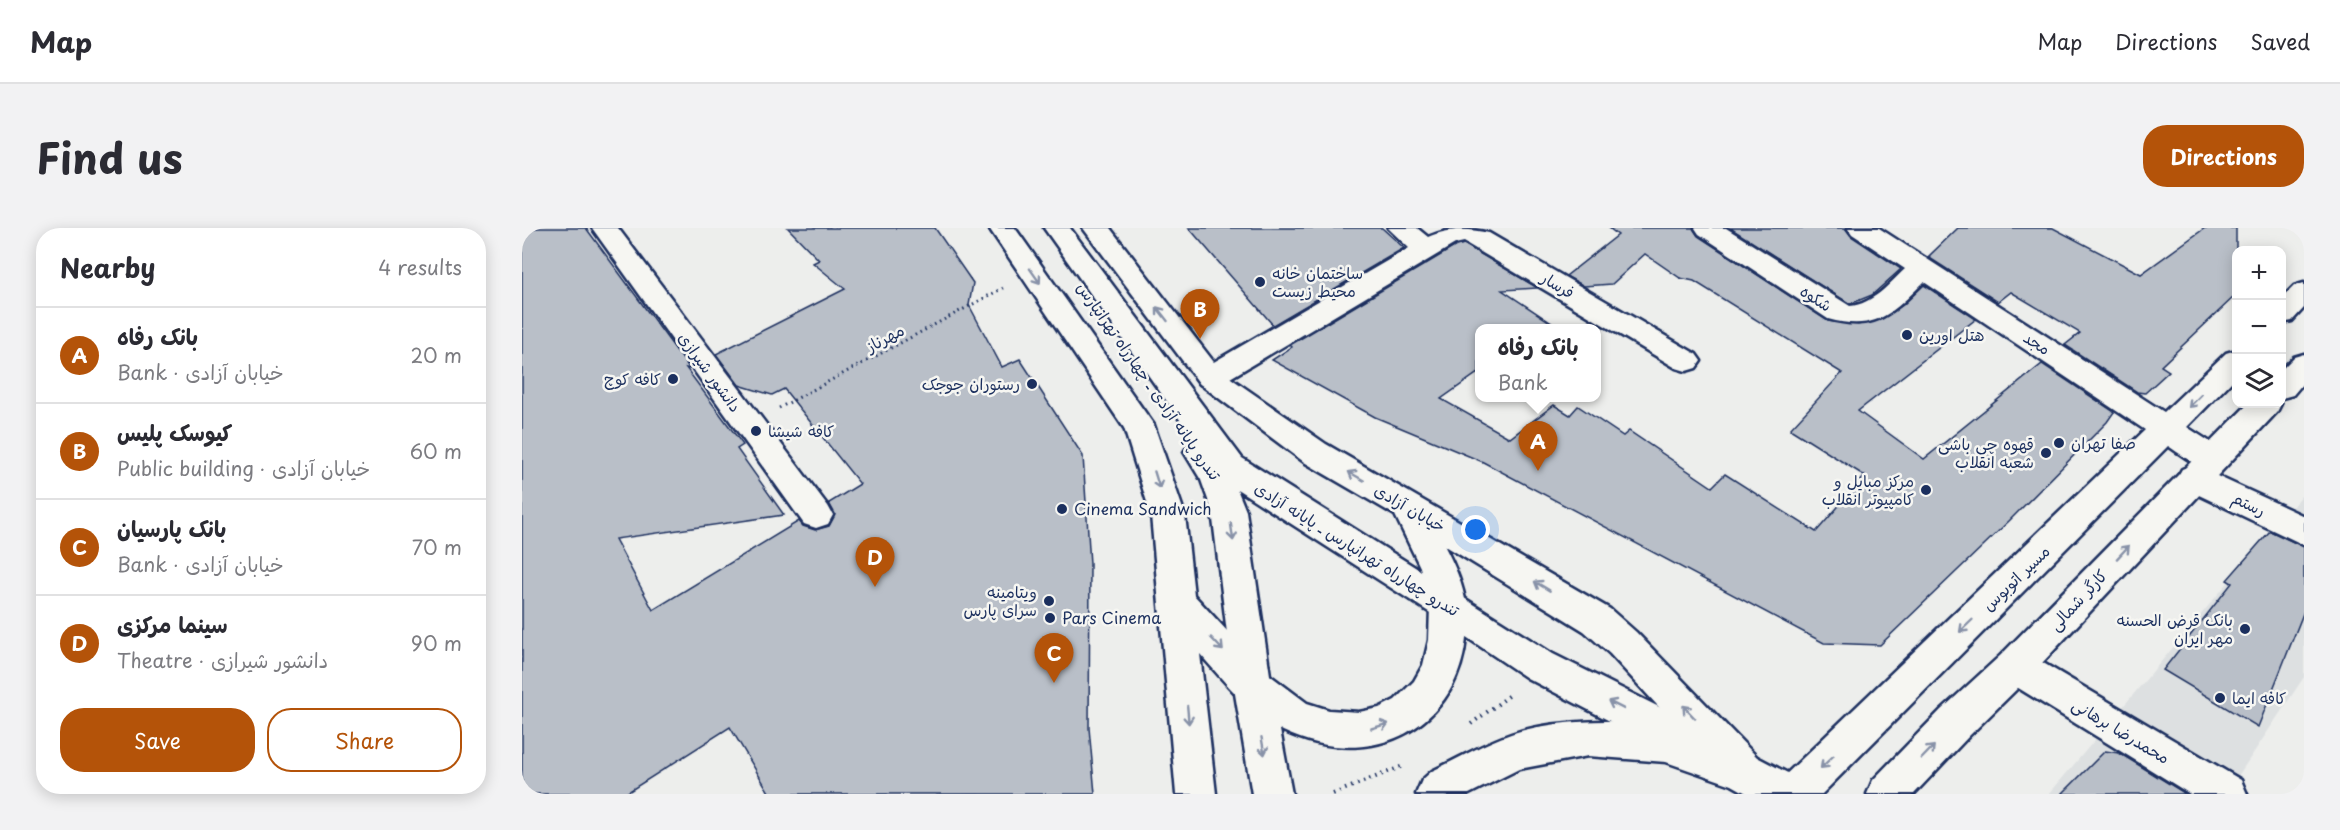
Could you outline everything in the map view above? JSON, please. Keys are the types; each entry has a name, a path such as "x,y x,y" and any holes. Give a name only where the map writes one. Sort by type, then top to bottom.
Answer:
{"main road":[{"name":"دانشور شیرازی","path":"605,228 816,515"},
{"path":"1002,228 1142,433 1168,515 1196,794"},
{"name":"تندرو پایانه آزادی ـ چهارراه تهرانپارس","path":"1040,228 1146,375 1220,484 1229,511 1252,682 1272,794"},
{"name":"تندرو چهارراه تهرانپارس ـ پایانه آزادی","path":"1057,228 1231,467 1540,666 1743,770"},
{"name":"خیابان آزادی","path":"1096,228 1210,377 1239,402 1315,453 1597,620 1630,650 1743,770"},
{"path":"1401,228 1426,250"},
{"name":"شکوه","path":"1708,228 1838,312 1852,316 1875,311 1922,268"},
{"name":"مجد","path":"1861,228 2168,429 2203,468"},
{"name":"فرسار","path":"1210,377 1448,237 1456,235 1472,235 1686,361"},
{"path":"2286,310 2304,292"},
{"name":"مسیر اتوبوس","path":"1794,794 2232,364"},
{"path":"2286,383 2304,364"},
{"name":"کارگر شمالی","path":"1887,794 1955,723 2015,666 2262,408"},
{"name":"رستم","path":"2203,468 2304,531"},
{"path":"1177,601 1272,702 1295,717 1330,730 1358,731 1381,728 1403,717 1420,702 1434,684 1446,659 1448,605 1440,572 1407,506"},
{"name":"محمدرضا برهانی","path":"2015,666 2227,794"},
{"path":"1436,794 1446,785 1514,751 1588,738 1666,744 1743,770 1787,794"}],"path":[{"name":"مهرناز","path":"749,424 1032,272"}],"shaded area":[{"path":"2304,493 2304,677 2226,794 2049,794"}],"building":[{"path":"522,228 586,228 743,445 737,449 784,515 615,539 653,610 799,521 803,526 815,530 829,526 835,514 829,503 860,484 784,389 772,395 739,385 716,354 845,289 813,263 819,260 788,228 935,228 973,283 969,305 1002,367 1020,359 1083,456 1090,564 1089,728 1095,794 770,794 730,727 625,794 522,794"},
{"path":"1189,228 1382,228 1404,248 1273,325"},
{"path":"1609,228 1693,228 1698,236 1828,321 1858,325 1882,319 1903,305 1924,285 1976,319 1858,411 1924,459 2042,364 2114,412 2107,422 2009,521 1880,645 1824,643 1483,462 1375,417 1272,360 1292,347 1290,345 1456,246 1464,244 1538,288 1502,290 1553,324 1475,324 1475,375 1441,399 1510,438 1554,405 1570,415 1578,406 1623,436 1629,431 1712,487 1725,474 1816,532 1865,476 1790,429 1842,373 1694,281 1680,278 1645,254 1612,284 1584,286 1566,276 1618,235"},
{"path":"1730,228 1845,228 1851,236 1901,269 1872,295 1850,304"},
{"path":"1958,228 2053,228 2141,274 2205,228 2236,228 2236,246 2232,246 2232,299 2161,366 2169,371 2145,393 2137,392 2065,345 2080,333 2011,292 1998,302 1928,257"},
{"path":"2270,531 2304,547 2304,611 2258,727 2163,670 2232,583 2227,580"},
{"path":"2105,751 2119,753 2186,794 2062,794"}],"place":[{"name":"ساختمان خانه محیط زیست","path":"1260,282"},
{"name":"هتل اورین","path":"1907,335"},
{"name":"کیوسک پلیس","path":"1200,339"},
{"name":"کافه کوچ","path":"673,379"},
{"name":"رستوران جوجک","path":"1032,384"},
{"name":"کافه شیشا","path":"756,431"},
{"name":"صفا تهران","path":"2059,443"},
{"name":"قهوه چی باشی شعبه انقلاب","path":"2046,453"},
{"name":"بانک رفاه","path":"1538,471"},
{"name":"مرکز مبایل و کامپیوتر انقلاب","path":"1926,490"},
{"name":"Cinema Sandwich","path":"1062,509"},
{"name":"سینما مرکزی","path":"875,587"},
{"name":"ویتامینه سرای پارس","path":"1049,601"},
{"name":"Pars Cinema","path":"1050,618"},
{"name":"بانک قرض الحسنه مهر ایران","path":"2245,629"},
{"name":"بانک پارسیان","path":"1054,683"},
{"name":"کافه ایما","path":"2220,698"}]}
